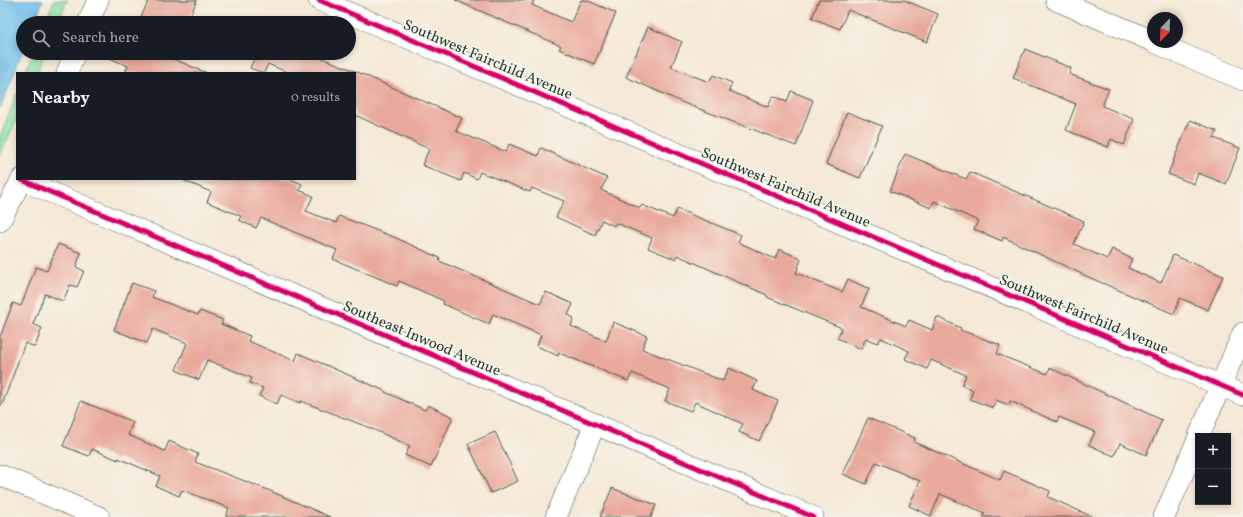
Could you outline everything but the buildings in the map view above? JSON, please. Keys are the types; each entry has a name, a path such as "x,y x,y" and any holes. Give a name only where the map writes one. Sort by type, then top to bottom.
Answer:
{"street":[{"path":"91,16 98,0"},
{"name":"Southwest Fairchild Avenue","path":"319,0 1243,395"},
{"path":"1056,0 1147,39"},
{"path":"1168,48 1243,80"},
{"path":"67,72 72,60"},
{"path":"0,221 21,180"},
{"name":"Southeast Inwood Avenue","path":"24,180 813,517"},
{"path":"1201,433 1243,333"},
{"path":"556,517 595,424"},
{"path":"1164,517 1195,446"},
{"path":"0,475 99,517"}],"green space":[{"path":"54,0 67,0 61,16 48,16"},
{"path":"30,60 42,60 37,72 25,72"},
{"path":"16,96 16,120 0,156 0,137"}],"water":[{"path":"0,0 43,0 37,16 16,16 16,60 19,60 0,109"}],"cycle path":[{"path":"319,0 1243,395"},
{"path":"22,180 813,517"}]}
